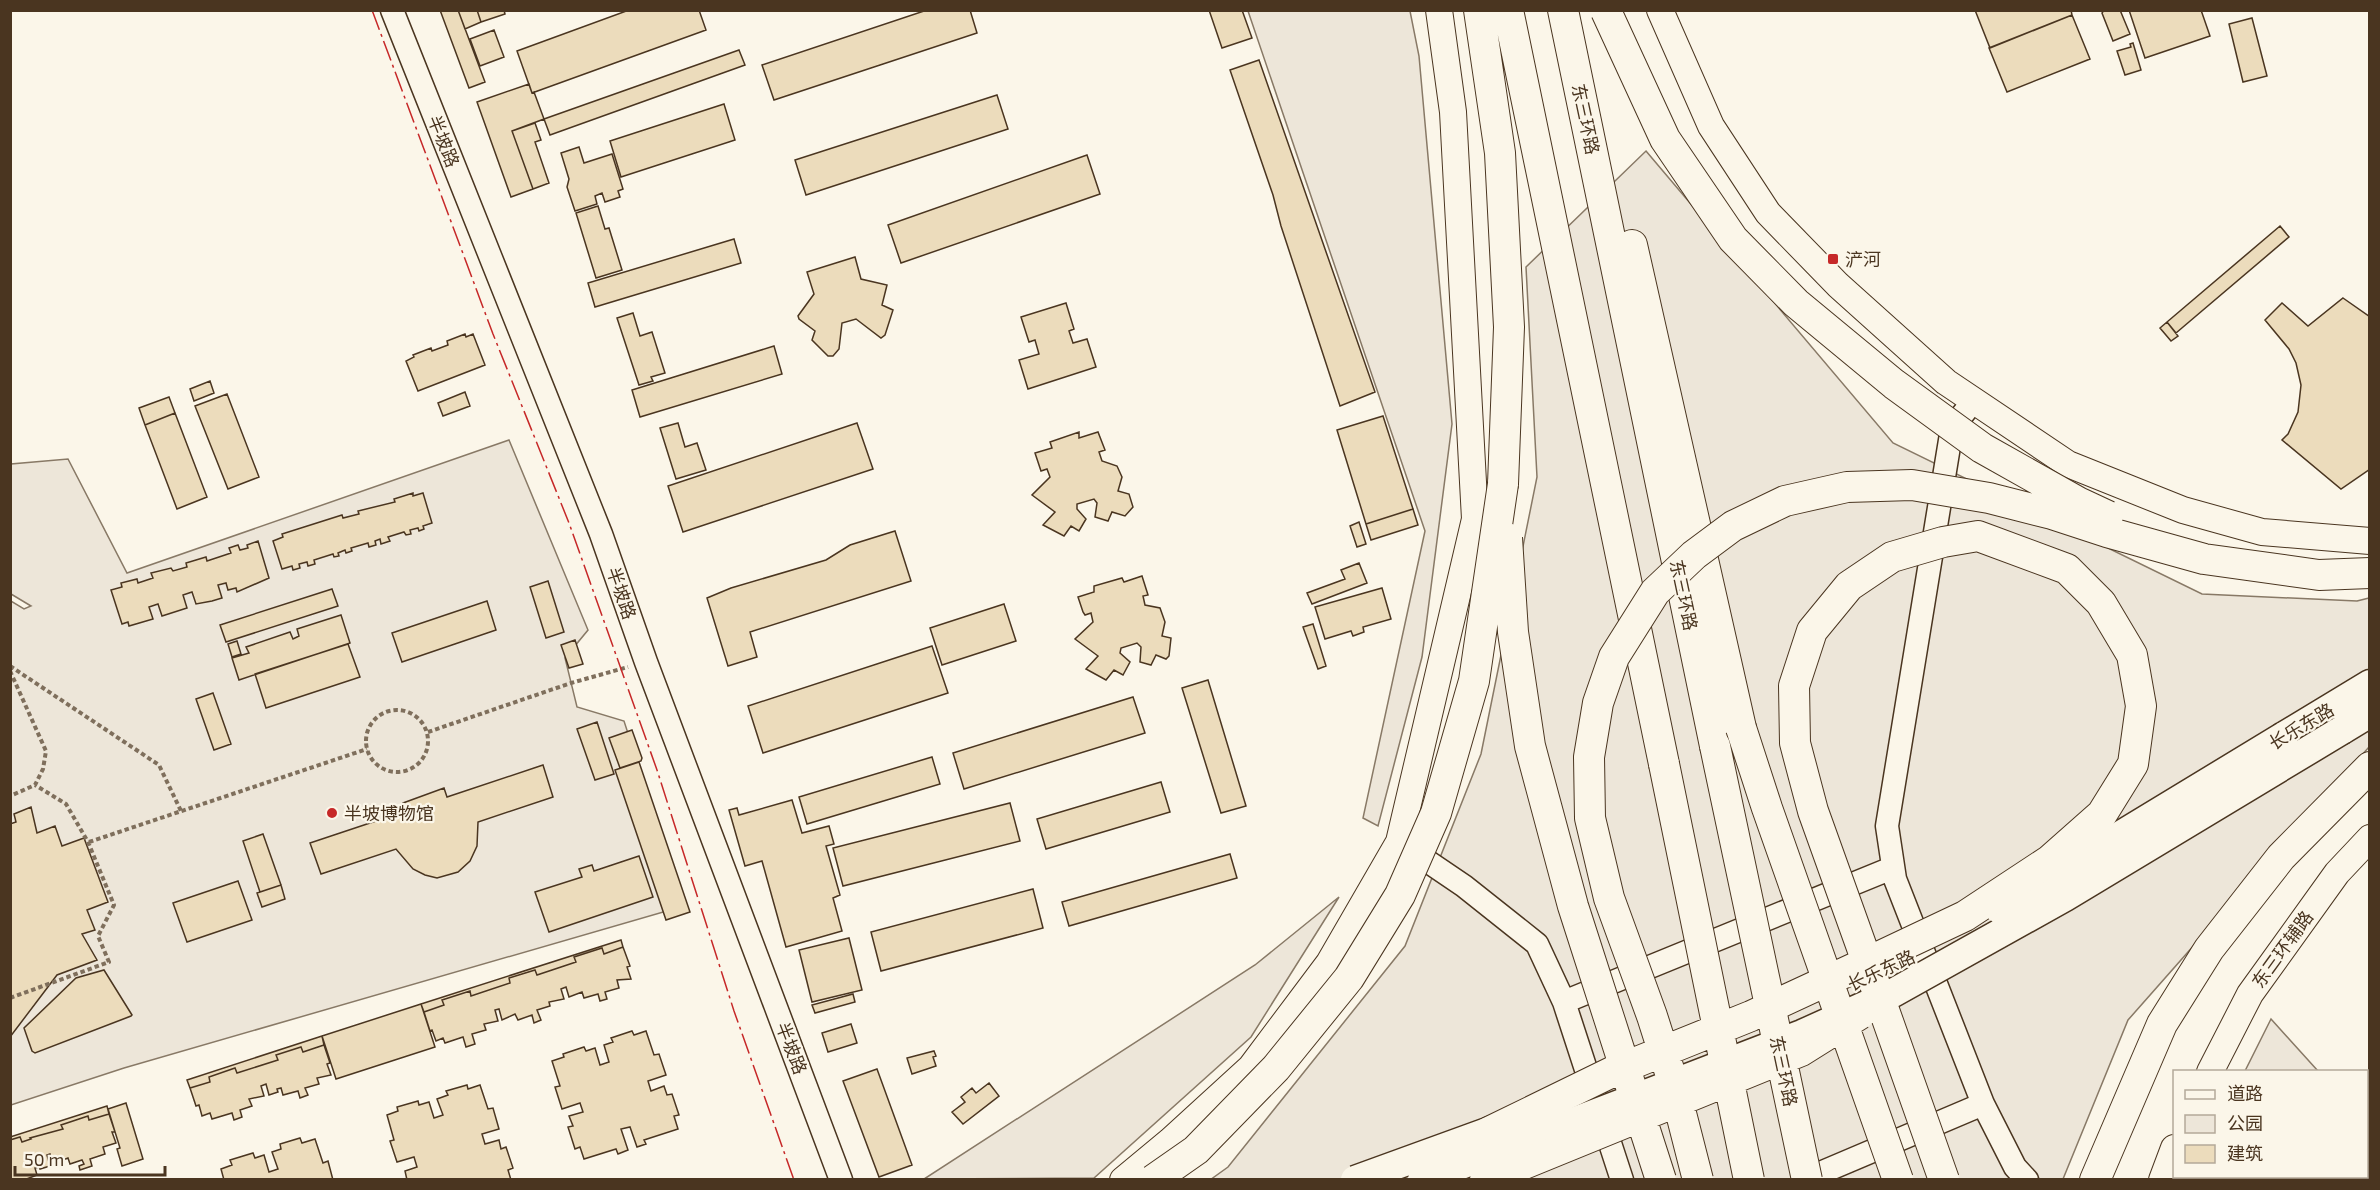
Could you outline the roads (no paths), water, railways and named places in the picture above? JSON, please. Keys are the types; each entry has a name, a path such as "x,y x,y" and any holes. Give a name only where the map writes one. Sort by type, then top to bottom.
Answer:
{"highway":[{"path":"1479,10 1500,153 1509,316 1503,484 1513,632 1530,746 1573,906 1661,1179"},
{"path":"1508,10 1749,1179"},
{"name":"东三环路","path":"1563,10 1805,1179"},
{"path":"1606,11 1665,139 1733,239 1796,303 1894,384 1982,448 2078,502 2204,558"},
{"path":"1591,140 1623,206 1741,728 1898,1179"},
{"path":"1153,1179 1196,1150 1276,1068 1349,978 1400,895 1436,813 1474,681 1503,484"},
{"path":"1698,1179 1658,1035 1609,898 1590,818 1589,758 1598,704 1614,657 1655,592 1694,555 1733,526 1785,501 1847,487 1912,485 1989,498 2204,558 2319,575 2370,573"},
{"path":"1489,1132 1612,1072 1751,1016 1854,969 1864,964 1874,959 1965,916 2050,860 2102,814 2133,764 2141,706 2132,655 2101,603 2067,570 1978,536 1943,542 1892,557 1848,586 1812,631 1794,686 1795,743 1813,811 1861,945 1865,956 1869,967 1873,978 1881,1000 1944,1179"},
{"path":"2095,1179 2162,1024 2209,949 2282,857 2370,767"},
{"path":"1485,1179 1801,1051 1893,993"}],"main road":[{"path":"1123,1179 1179,1133 1251,1067 1329,963 1398,842 1474,519 1453,112 1439,10"},
{"path":"1660,10 1712,126 1768,213 1846,292 1946,382 2068,464 2183,510 2262,532 2370,541"},
{"name":"长乐东路","path":"1355,1179 1489,1132 1793,1011 1910,956 1979,921 2040,885 2370,684"},
{"name":"长乐东路","path":"1422,1179 1485,1157 1802,1034 1893,993 2065,897 2370,713"},
{"name":"东三环辅路","path":"2211,1070 2250,994 2337,873 2370,838"},
{"path":"2162,1179 2173,1153"}],"street":[{"name":"半坡路","path":"392,10 601,534 646,662 841,1179"},
{"path":"1974,400 1952,428 1887,826 1892,868 1983,1104 2015,1167 2026,1179"},
{"path":"1398,842 1464,886 1537,944 1564,1002 1622,1179"},
{"path":"1564,1002 1892,868"},
{"path":"1805,1179 1983,1104"}],"place":[{"name":"浐河","path":"1833,259"},
{"name":"半坡博物馆","path":"332,813"}]}
